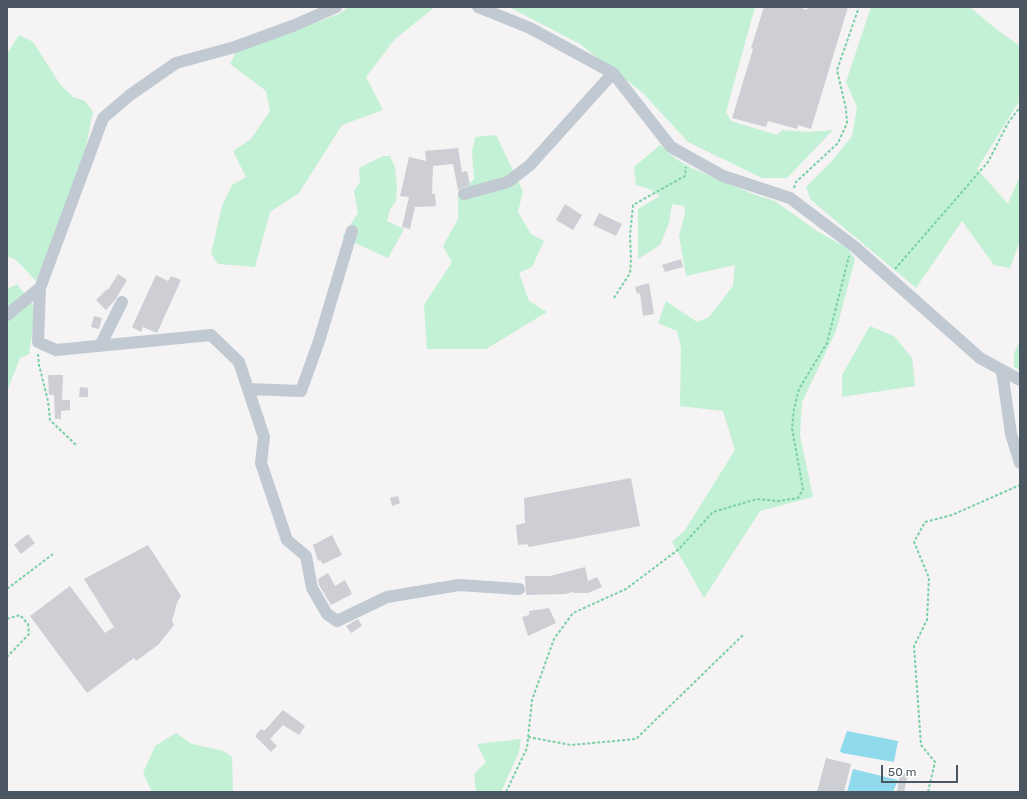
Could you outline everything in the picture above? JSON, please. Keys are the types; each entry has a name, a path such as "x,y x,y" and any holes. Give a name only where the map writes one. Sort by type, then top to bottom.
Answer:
{"street":[{"path":"336,7 295,25 235,47 176,62 130,95 103,118 40,288 38,342 56,350 211,335 239,362 264,437 261,464 287,540 306,556 312,588 327,614 336,621 394,596 459,585 519,589"},
{"path":"478,7 530,28 613,73 671,147 723,176 790,198 855,246 980,358 1020,380"},
{"path":"464,194 508,182 530,166 613,73"},
{"path":"248,389 301,391 319,341 352,231"},
{"path":"7,315 40,288"},
{"path":"100,346 122,302"},
{"path":"1002,371 1011,434 1020,463"}],"path":[{"path":"790,198 796,182 838,143 847,123 837,70 860,7"},
{"path":"889,276 988,162 1008,123 1020,107"},
{"path":"614,298 630,273 632,259 630,235 633,205 685,176 687,156"},
{"path":"506,792 527,748 535,693 554,640 573,613 626,589 679,549 713,512 757,499 779,501 798,498 803,489 792,428 794,409 799,389 827,343 849,257 855,246"},
{"path":"38,342 38,365 48,401 50,420 76,445"},
{"path":"928,792 935,762 921,745 914,646 927,620 929,578 914,542 925,522 952,516 1020,485"},
{"path":"7,589 53,554"},
{"path":"7,619 20,615 28,624 29,634 7,657"},
{"path":"528,737 571,745 636,739 743,635"}],"green space":[{"path":"348,7 435,7 395,39 366,77 383,110 342,125 299,193 270,212 255,267 218,264 211,254 222,206 232,185 246,177 233,151 251,139 270,111 266,91 230,64 236,52 339,14"},
{"path":"509,7 755,7 726,112 731,121 777,135 782,130 808,132 833,130 787,178 762,178 688,142 643,93 580,44"},
{"path":"871,7 970,7 996,29 1020,46 1020,100 977,169 1008,204 1020,175 1020,241 1010,268 994,265 962,221 916,288 811,200 806,187 832,161 852,136 857,107 846,82"},
{"path":"19,35 33,42 60,84 73,97 85,101 93,112 84,156 36,281 16,260 7,256 7,54"},
{"path":"496,135 523,191 518,212 531,234 544,241 532,267 519,273 529,301 547,312 486,349 427,349 424,305 452,262 443,246 458,219 458,196 474,179 472,152 475,137"},
{"path":"660,145 676,159 692,168 753,194 775,201 817,231 847,248 855,259 836,331 802,402 800,435 813,497 760,511 704,598 672,542 685,530 735,450 723,411 680,406 681,348 677,331 658,323 666,301 697,322 709,317 733,286 735,265 686,276 679,236 685,213 684,206 672,204 669,223 660,245 638,259 638,209 660,196 649,189 636,185 634,167"},
{"path":"383,156 390,156 395,167 397,186 396,201 390,209 387,221 404,229 388,258 342,237 358,213 354,191 360,182 359,168"},
{"path":"17,284 36,309 29,354 20,358 7,391 7,289"},
{"path":"870,326 894,336 912,358 915,386 842,397 842,375"},
{"path":"1020,341 1020,370 1014,367 1014,353"},
{"path":"176,733 192,744 224,751 232,757 233,792 152,792 143,773 155,746"},
{"path":"521,739 519,752 501,792 476,792 474,774 486,762 477,744"}],"water":[{"path":"847,731 898,741 894,762 842,753 840,751"},
{"path":"853,769 898,780 893,792 847,792"}],"building":[{"path":"764,7 799,7 807,10 808,7 848,7 811,129 798,125 797,129 768,121 766,127 732,118"},
{"path":"458,148 462,172 467,171 470,185 458,190 453,164 433,166 432,194 435,194 436,206 415,207 410,229 402,227 409,197 400,196 409,157 426,161 425,151"},
{"path":"565,204 582,215 573,230 556,220"},
{"path":"599,213 622,224 616,236 593,225"},
{"path":"681,259 683,267 665,272 662,265"},
{"path":"118,274 127,280 115,300 106,310 96,300 107,289 108,290"},
{"path":"156,275 168,281 171,276 181,280 157,333 143,327 141,332 132,327"},
{"path":"649,283 654,314 643,316 640,293 637,294 635,287"},
{"path":"94,316 102,318 99,329 91,327"},
{"path":"48,375 63,375 62,400 70,400 70,410 61,411 61,419 55,419 54,395 49,395"},
{"path":"80,387 88,388 88,397 79,397"},
{"path":"631,478 640,526 529,547 527,544 518,545 516,525 525,523 524,498"},
{"path":"398,496 400,503 392,506 390,498"},
{"path":"28,534 35,543 21,554 14,545"},
{"path":"332,535 342,555 323,564 320,560 318,561 313,545"},
{"path":"148,545 181,596 177,603 172,621 174,625 158,645 136,661 134,658 87,693 30,616 70,586 105,633 114,627 84,579"},
{"path":"585,567 588,581 597,577 602,587 588,593 573,592 565,594 526,595 525,576 550,576"},
{"path":"328,573 335,586 345,580 352,594 331,605 319,585 318,579"},
{"path":"549,608 556,623 528,636 522,617 529,615 529,611"},
{"path":"358,619 362,626 351,633 346,626"},
{"path":"283,710 305,726 299,735 283,725 270,739 277,746 271,752 255,736 261,729 264,731"},
{"path":"826,758 851,764 844,792 817,792"},
{"path":"900,772 908,774 904,792 897,792"}]}
